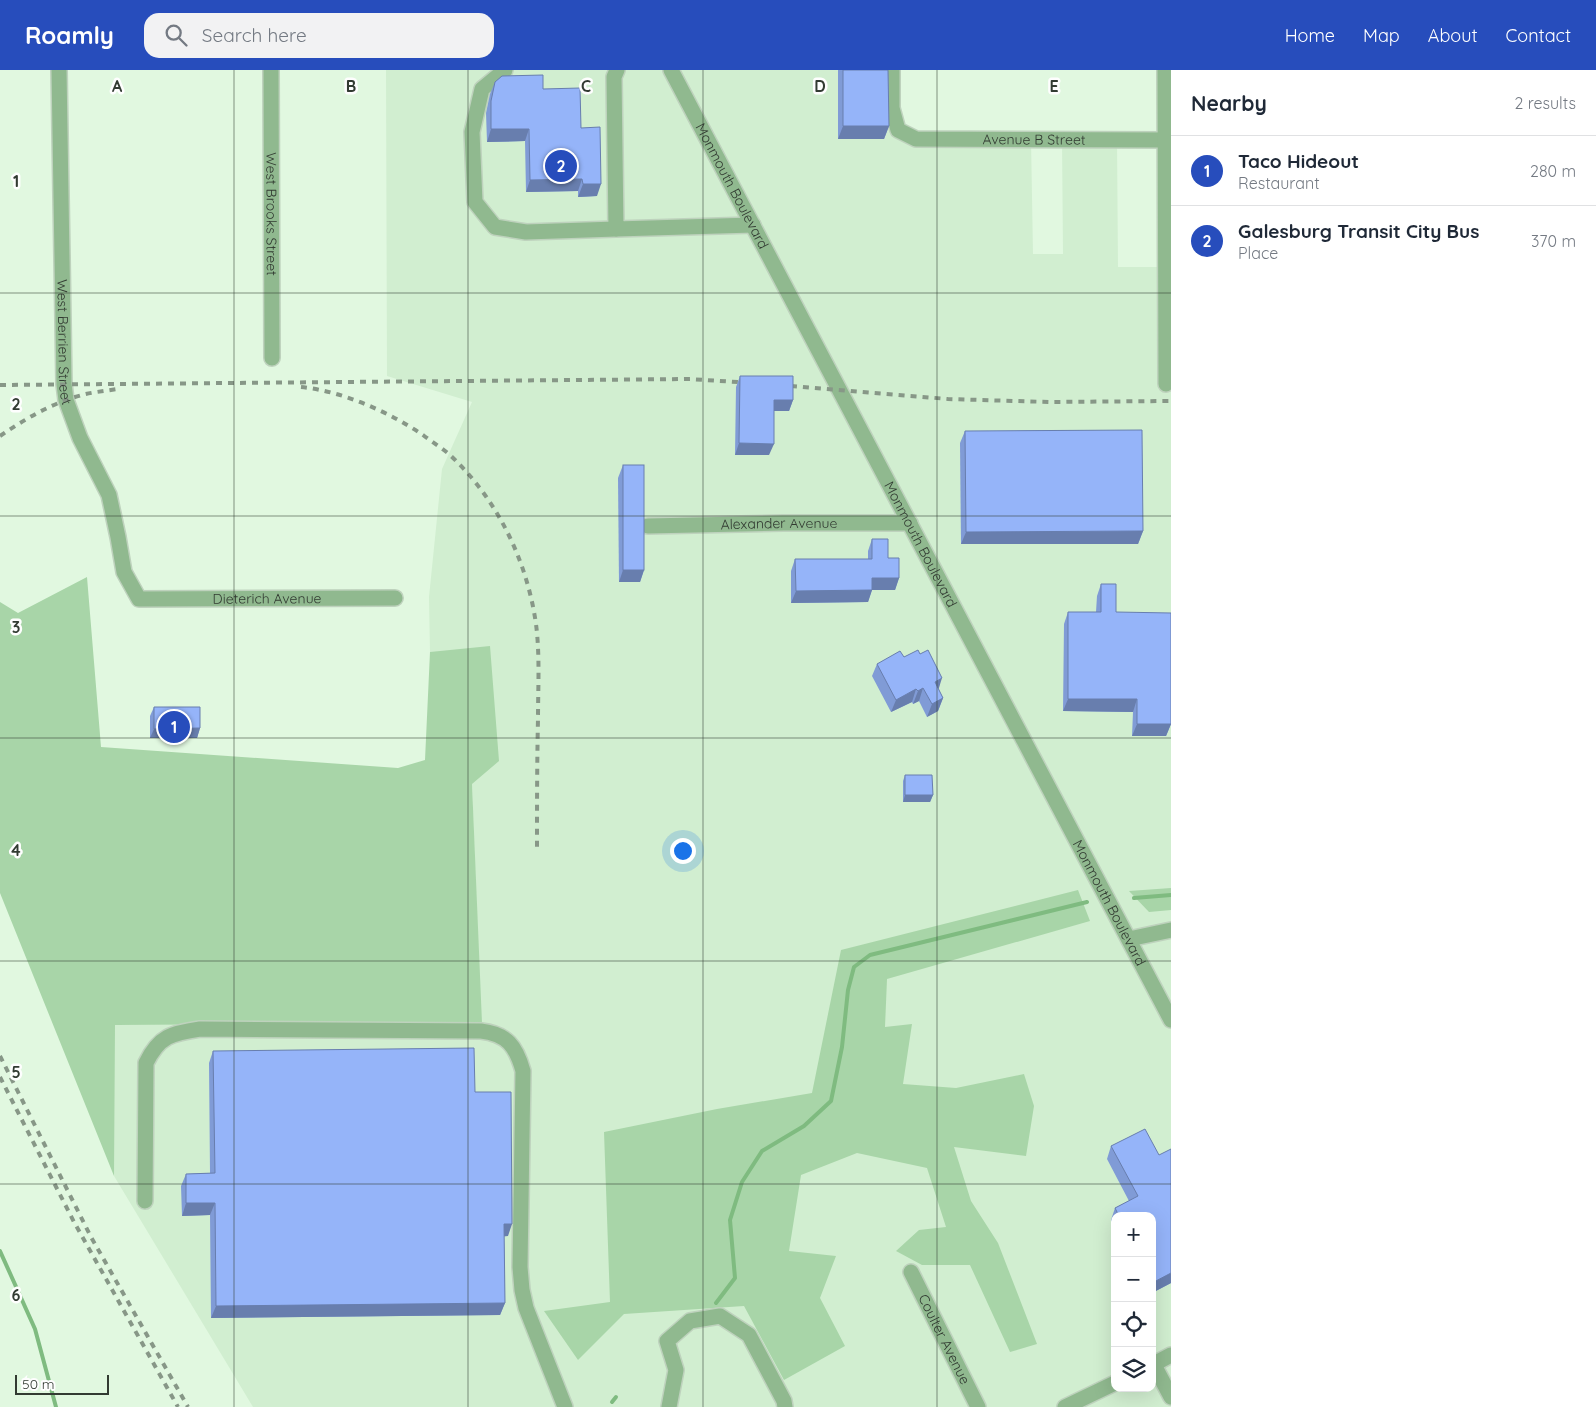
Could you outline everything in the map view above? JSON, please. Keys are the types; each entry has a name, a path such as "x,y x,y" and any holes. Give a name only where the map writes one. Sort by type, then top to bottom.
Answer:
{"street":[{"name":"West Berrien Street","path":"59,70 66,400 80,438 109,494 124,572 139,598"},
{"name":"West Brooks Street","path":"271,70 272,358"},
{"path":"505,70 482,89 472,132 475,202 496,227 526,232 753,225"},
{"path":"616,229 614,76 617,70"},
{"name":"Monmouth Boulevard","path":"671,70 1171,1020"},
{"name":"Avenue B Street","path":"892,70 892,108 898,130 916,139 1168,140"},
{"path":"1165,70 1168,140 1166,384"},
{"name":"Alexander Avenue","path":"648,526 910,523"},
{"name":"Dieterich Avenue","path":"139,598 395,598"},
{"path":"1129,938 1171,930"},
{"path":"145,1201 146,1063 152,1051 162,1040 171,1035 200,1029 480,1031 500,1036 510,1043 518,1054 523,1071 520,1267 522,1290 526,1308 565,1407"},
{"name":"Coulter Avenue","path":"911,1272 978,1407"},
{"path":"669,1407 676,1370 667,1340 690,1321 720,1316 749,1335 784,1401 785,1407"},
{"path":"1156,1363 1171,1355"},
{"path":"1156,1370 1171,1397"},
{"path":"1065,1407 1083,1403 1111,1386"}],"shaded area":[{"path":"386,70 892,70 899,130 916,139 1031,139 1033,254 1063,254 1062,140 1117,140 1118,267 1171,267 1171,1407 253,1407 114,1176 114,1025 481,1023 472,784 430,652 429,597 442,469 472,402 387,376"},
{"path":"87,577 101,747 398,768 425,760 430,652 490,646 499,761 472,784 482,1023 115,1025 114,1176 0,893 0,602 18,613"},
{"path":"1171,888 1171,910 1149,912 1129,891"},
{"path":"1078,890 1090,921 887,979 885,1027 912,1024 903,1084 956,1088 1024,1074 1034,1106 1026,1156 954,1147 971,1201 998,1243 1037,1344 1010,1352 970,1265 922,1265 896,1251 919,1230 946,1227 927,1168 857,1153 801,1175 789,1251 836,1256 820,1298 845,1346 784,1380 744,1306 624,1314 578,1360 544,1311 610,1302 604,1132 717,1109 812,1093 841,950"}],"building":[{"path":"843,70 888,70 889,126 843,126"},
{"path":"543,75 543,89 580,88 581,128 600,127 601,184 583,184 582,179 530,180 529,129 491,129 491,101 495,82 502,76"},
{"path":"740,376 793,376 793,400 774,400 774,444 739,443"},
{"path":"1142,430 1143,531 966,532 965,431"},
{"path":"623,465 644,465 644,570 623,570"},
{"path":"872,539 888,539 888,558 899,558 899,578 872,578 872,590 796,591 795,559 872,559"},
{"path":"1101,584 1116,584 1116,612 1171,613 1171,724 1137,724 1137,699 1068,699 1068,612 1101,612"},
{"path":"918,650 920,654 928,650 942,678 935,682 943,698 932,704 923,688 918,691 916,689 896,700 877,664 900,651 904,657"},
{"path":"154,707 200,707 200,728 154,729"},
{"path":"905,775 932,775 933,795 905,795"},
{"path":"474,1048 475,1092 511,1092 512,1224 504,1224 505,1303 216,1306 215,1203 186,1203 186,1174 215,1173 213,1051"},
{"path":"1145,1129 1159,1155 1171,1149 1171,1273 1156,1281 1156,1212 1117,1212 1115,1208 1138,1196 1111,1146"}],"waterway":[{"path":"1134,898 1171,895"},
{"path":"716,1303 735,1278 730,1220 742,1182 762,1151 804,1126 831,1101 842,1047 848,990 854,967 870,955 1087,902"},
{"path":"0,1251 35,1329 56,1407"},
{"path":"612,1402 616,1397"}],"railway":[{"path":"0,385 690,379 752,383"},
{"path":"779,385 948,399 1049,402 1171,401"},
{"path":"301,387 333,393 365,404 410,426 423,435 450,455 467,473 496,512 508,533 526,577 536,624 538,671 537,851"},
{"path":"0,436 60,402 86,394 117,389"},
{"path":"0,1056 91,1237 188,1407"},
{"path":"0,1077 74,1222 178,1407"}],"place":[{"name":"Galesburg Transit City Bus","path":"561,166"},
{"name":"Taco Hideout","path":"174,727"}]}
